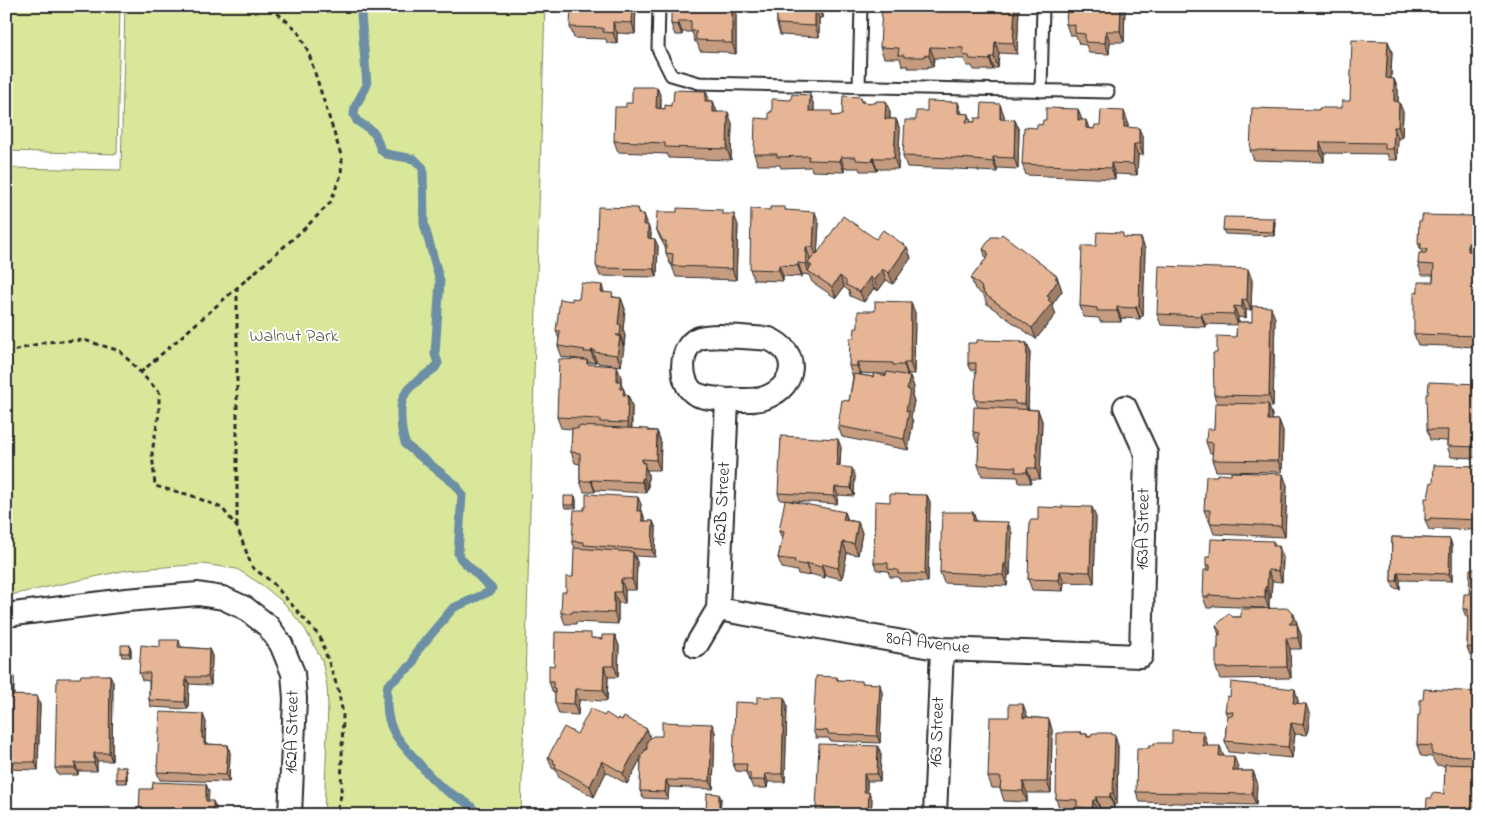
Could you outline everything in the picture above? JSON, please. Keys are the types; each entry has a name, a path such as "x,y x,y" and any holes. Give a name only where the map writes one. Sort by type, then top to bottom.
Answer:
{"street":[{"path":"706,336 769,339 785,349 790,357 790,376 776,393 764,399 728,400 702,397 692,391 687,382 683,362 689,346 696,340 706,336"},
{"name":"162B Street","path":"718,609 728,400"},
{"name":"163A Street","path":"1125,407 1146,453 1141,656"},
{"name":"162A Street","path":"6,615 126,600 198,594 223,598 246,608 268,626 281,644 293,673 295,699 290,815"},
{"path":"696,646 718,609"},
{"name":"80A Avenue","path":"718,609 942,649 1141,656"},
{"name":"163 Street","path":"935,815 942,649"}],"lane":[{"path":"659,6 658,49 671,75 699,83 1108,92"},
{"path":"859,87 860,6"},
{"path":"1041,91 1043,6"}],"path":[{"path":"140,373 304,229 330,203 341,175 342,158 308,51 297,30 269,6"},
{"path":"237,288 237,527"},
{"path":"6,353 45,342 84,340 120,351 159,392 159,414 152,452 155,486 190,495 222,508 237,527 252,567 272,582 320,637 338,689 343,714 341,795 336,815"}],"green space":[{"path":"6,6 120,6 117,154 6,151"},
{"name":"Walnut Park","path":"125,6 545,6 521,815 324,815 328,705 327,686 322,660 305,629 284,603 262,585 237,569 203,564 127,570 6,596 6,168 121,170"}],"building":[{"path":"571,6 632,6 632,23 613,22 613,33 603,32 603,28 570,27"},
{"path":"674,6 732,6 732,43 696,40 696,31 691,31 691,21 678,21 678,25 671,24 671,7 674,8"},
{"path":"777,6 818,6 815,7 815,26 777,24"},
{"path":"882,6 1015,6 1013,43 995,42 994,57 990,57 990,60 970,59 969,56 963,55 963,48 930,47 929,56 904,57 904,55 898,55 899,48 880,47"},
{"path":"1067,6 1121,6 1120,31 1106,31 1105,43 1085,42 1085,34 1075,33 1075,25 1066,24"},
{"path":"1352,40 1388,41 1386,78 1394,79 1394,101 1399,102 1398,127 1394,127 1393,149 1385,149 1385,143 1320,142 1320,151 1250,150 1252,108 1319,110 1319,108 1342,108 1342,101 1350,101"},
{"path":"632,87 657,87 656,108 665,109 665,105 671,106 671,102 673,102 674,90 706,91 705,101 713,101 713,112 728,112 727,149 665,147 665,143 614,141 615,107 626,107 626,103 632,103"},
{"path":"792,94 810,95 809,111 832,111 832,116 842,115 843,96 861,97 861,102 876,103 876,101 886,101 885,119 896,119 894,158 873,158 873,161 856,160 856,157 841,157 840,161 808,160 809,156 777,157 777,154 754,154 755,118 769,119 769,112 772,112 772,99 791,100"},
{"path":"927,101 958,102 958,113 969,114 966,122 975,122 975,118 981,118 982,103 1000,104 1000,119 1015,120 1014,158 993,157 993,162 974,159 903,156 905,120 916,120 916,111 927,111"},
{"path":"1046,108 1078,109 1078,120 1086,120 1086,128 1094,129 1095,125 1100,125 1101,110 1124,111 1124,127 1139,128 1139,144 1134,144 1133,164 1111,163 1111,168 1022,164 1024,127 1037,128 1037,124 1042,125 1043,120 1046,120"},
{"path":"598,207 638,208 638,214 644,214 643,225 648,225 648,238 655,239 654,269 598,268 596,265"},
{"path":"770,207 785,207 785,210 815,212 813,247 806,247 806,264 798,263 798,266 779,265 779,270 750,269 751,209 770,210"},
{"path":"677,208 722,210 722,214 734,214 732,269 672,266 673,254 666,253 666,241 663,241 656,228 657,212 677,212"},
{"path":"1422,215 1471,216 1473,228 1478,229 1478,239 1473,239 1473,243 1468,243 1468,251 1479,252 1479,336 1414,334 1414,293 1418,292 1418,282 1433,282 1434,265 1418,264 1419,253 1426,253 1427,249 1421,249 1421,243 1418,243 1419,221 1422,221"},
{"path":"843,216 876,239 883,230 907,247 889,273 882,269 874,280 870,277 860,292 846,285 846,281 840,276 832,287 808,271 812,266 808,263 817,254"},
{"path":"1224,217 1274,218 1273,232 1223,230"},
{"path":"1097,232 1123,233 1123,237 1141,238 1139,305 1136,308 1117,307 1117,311 1097,311 1097,308 1080,306 1082,246 1096,246"},
{"path":"1002,234 1057,276 1055,278 1058,280 1047,296 1050,298 1048,300 1052,303 1032,328 983,293 982,287 971,278 989,255 983,249 991,237 999,237"},
{"path":"1159,266 1248,269 1247,300 1242,299 1242,307 1234,306 1234,314 1201,313 1201,316 1157,314"},
{"path":"581,283 602,285 601,292 613,293 612,297 621,298 618,324 621,325 620,335 616,335 620,337 617,355 594,352 594,350 584,352 585,350 558,346 560,331 556,331 560,299 572,301 572,298 579,299"},
{"path":"875,301 911,302 910,363 893,365 893,363 857,362 857,366 849,366 850,338 854,338 855,328 858,328 858,311 875,311"},
{"path":"1252,306 1271,307 1269,396 1214,395 1213,353 1217,353 1217,336 1236,337 1237,322 1252,322"},
{"path":"977,340 1021,341 1021,343 1027,343 1025,404 1015,404 1015,401 975,400 976,363 968,363 968,343 977,343"},
{"path":"559,359 587,360 587,364 617,366 617,381 621,381 620,389 624,389 623,395 628,395 627,423 600,422 600,419 557,417"},
{"path":"887,372 910,376 907,389 910,390 906,411 909,411 904,439 838,426 842,400 849,401 854,374 873,377 874,373 886,376"},
{"path":"1429,382 1479,384 1479,447 1447,446 1448,430 1427,430 1426,394 1428,394"},
{"path":"1215,403 1268,404 1268,420 1279,420 1278,461 1212,460 1213,443 1206,442 1207,429 1214,429"},
{"path":"974,407 1038,410 1036,468 1027,468 1027,472 1015,472 1016,467 978,465 979,433 973,432"},
{"path":"578,426 657,431 656,460 642,459 642,463 645,463 642,482 580,481 580,453 571,452 572,428 578,429"},
{"path":"781,436 838,439 837,466 852,468 851,488 835,487 834,496 778,493"},
{"path":"1434,465 1479,466 1479,520 1430,518 1430,520 1425,520 1425,498 1428,498 1431,482 1433,483"},
{"path":"1231,472 1283,474 1281,526 1210,523 1210,510 1204,510 1206,476 1217,476 1217,474 1231,475"},
{"path":"586,494 638,497 637,511 642,511 642,521 653,521 652,550 584,545 584,542 572,541 574,510 584,510 584,507 586,507"},
{"path":"890,494 927,495 925,574 898,574 898,570 888,569 888,563 874,563 875,501 890,502"},
{"path":"564,496 575,496 574,505 564,505"},
{"path":"785,500 845,512 843,520 858,522 854,544 843,542 838,568 822,564 821,567 806,563 806,565 794,563 795,560 778,558 784,532 779,531"},
{"path":"1062,506 1092,507 1090,572 1060,571 1059,580 1028,579 1030,520 1038,520 1038,507 1062,508"},
{"path":"942,512 973,512 973,521 1008,522 1006,564 1004,564 1003,575 940,572"},
{"path":"1392,537 1450,539 1449,574 1398,572 1397,581 1391,581"},
{"path":"1211,539 1273,541 1273,546 1279,546 1278,571 1268,570 1265,598 1209,595 1209,597 1203,597 1204,570 1210,570 1210,565 1206,565 1206,557 1210,557"},
{"path":"574,548 633,552 632,579 621,579 621,592 614,592 614,613 572,611 572,613 561,613 562,592 566,592 566,577 573,577"},
{"path":"1470,569 1479,569 1479,648 1467,647 1468,609 1463,609 1464,594 1469,594"},
{"path":"1288,608 1293,612 1293,620 1289,624 1297,624 1298,638 1286,638 1287,667 1216,668 1216,649 1218,649 1218,635 1220,635 1220,631 1216,626 1229,613 1233,617 1241,617 1241,609"},
{"path":"555,632 591,633 591,638 602,639 602,635 615,635 614,666 604,666 603,690 575,689 574,704 555,703 555,688 553,688 553,682 549,682 549,665 554,666"},
{"path":"160,640 179,640 178,647 209,649 208,677 186,677 185,702 149,700 150,673 139,673 141,645 160,647"},
{"path":"121,645 130,645 129,653 121,653"},
{"path":"6,670 11,670 11,695 37,696 35,762 6,762"},
{"path":"81,675 110,675 109,753 94,753 94,763 75,763 75,768 55,768 57,678 80,678"},
{"path":"816,676 837,677 837,680 880,684 877,736 828,734 828,731 813,730"},
{"path":"1231,682 1295,689 1293,703 1306,704 1303,725 1291,723 1288,747 1225,741 1227,716 1232,716 1233,712 1225,711 1227,696 1230,697"},
{"path":"1424,689 1479,692 1479,749 1474,749 1474,756 1432,755 1432,746 1417,745 1418,715 1420,715 1420,700 1423,699"},
{"path":"757,697 784,697 782,774 765,774 765,780 750,780 750,773 746,773 747,764 733,764 735,702 757,703"},
{"path":"1009,704 1023,704 1023,718 1049,719 1047,782 1023,782 1023,791 1000,790 1001,777 988,777 990,717 1009,717"},
{"path":"591,708 604,716 606,713 617,720 618,718 622,720 624,717 647,729 623,773 602,761 590,786 555,767 554,760 548,757 564,727 577,734"},
{"path":"160,712 203,714 202,738 204,738 204,744 228,745 226,775 157,772"},
{"path":"662,722 712,724 710,781 666,780 665,792 640,791 641,755 647,749 647,741 653,736 662,736"},
{"path":"1172,730 1203,731 1203,746 1220,746 1219,756 1234,756 1233,771 1253,771 1252,794 1136,792 1137,748 1149,748 1149,745 1154,745 1154,743 1172,743"},
{"path":"1081,732 1081,734 1087,734 1087,737 1091,737 1091,734 1094,733 1112,733 1112,735 1115,735 1113,793 1110,793 1110,797 1096,797 1096,800 1093,800 1092,808 1077,807 1077,800 1056,799 1057,733"},
{"path":"819,744 878,746 877,774 864,774 864,792 869,792 868,812 816,810"},
{"path":"1445,764 1479,765 1479,815 1426,815 1427,798 1432,798 1432,793 1444,794"},
{"path":"116,766 126,767 126,779 116,779"},
{"path":"153,782 206,784 206,801 213,801 213,815 139,815 140,789 152,789"},
{"path":"707,793 719,794 719,811 706,811"}],"waterway":[{"path":"373,6 361,15 367,85 355,107 354,115 357,121 375,134 381,150 386,154 414,159 423,168 424,224 440,281 435,354 438,363 435,368 414,383 405,393 401,408 403,434 406,445 456,485 462,495 458,553 461,559 492,589 453,608 417,651 413,664 388,685 387,710 391,727 395,734 426,772 436,783 470,806 477,815"}]}
